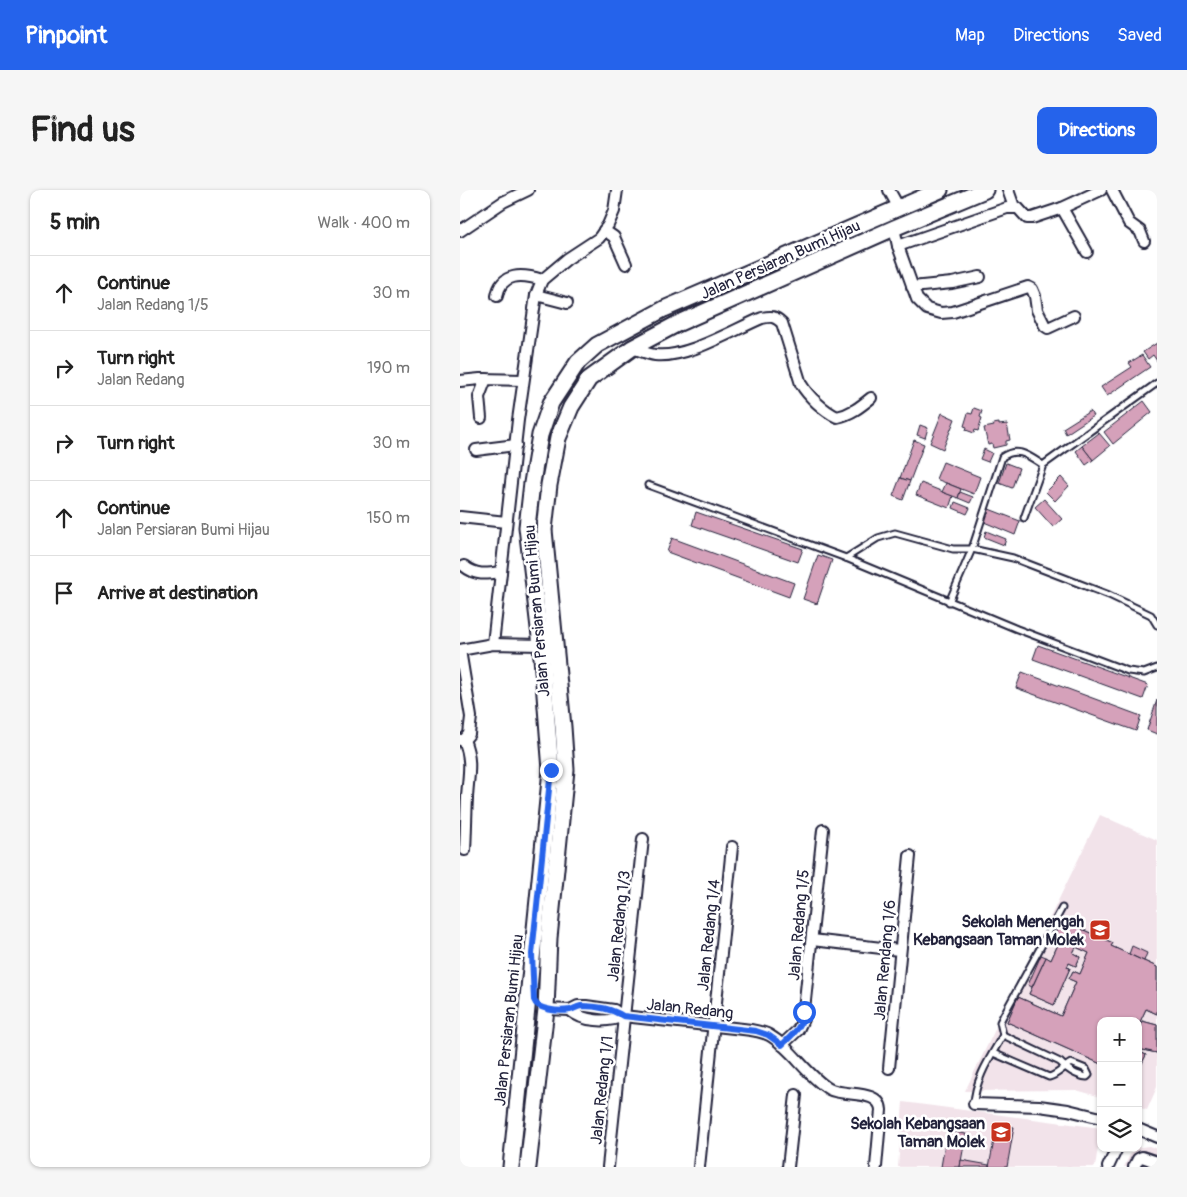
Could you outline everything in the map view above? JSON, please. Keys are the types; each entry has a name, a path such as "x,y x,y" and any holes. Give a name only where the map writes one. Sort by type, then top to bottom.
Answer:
{"main road":[{"name":"Jalan Persiaran Bumi Hijau","path":"511,1167 552,763 541,645 528,538 532,483 540,435 551,403 578,362 597,345 664,309 940,190"},
{"name":"Jalan Persiaran Bumi Hijau","path":"528,1167 546,1009 549,938 566,770 545,539 549,485 558,438 571,407 589,379 632,348 677,324 985,190"},
{"path":"532,965 535,1003 546,1009"},
{"path":"521,1059 533,1012 546,1009"}],"street":[{"path":"460,231 503,202 528,190"},
{"path":"492,644 523,380 536,295 542,280 567,259 599,238 614,211 617,190"},
{"path":"888,190 899,208"},
{"path":"1008,190 1014,208"},
{"path":"898,246 1007,208 1018,208 1026,218 1029,218 1062,208 1102,190"},
{"path":"1112,190 1129,223 1140,231 1144,241"},
{"path":"1062,208 1087,252"},
{"path":"894,228 916,300 927,309 941,313 953,312 1028,287 1032,289 1037,310 1044,326 1048,328 1074,316"},
{"path":"604,230 614,237 626,264"},
{"path":"497,296 502,282 514,276 526,276 542,280"},
{"path":"912,287 980,277"},
{"path":"536,295 567,303"},
{"path":"632,348 654,355 671,355 692,349 762,318 773,316 782,323 801,384 805,391 823,408 837,417 854,411 871,398"},
{"path":"481,418 479,397 486,379"},
{"path":"460,380 523,380"},
{"path":"476,450 516,444"},
{"path":"460,517 506,522"},
{"path":"464,566 471,572 480,574 501,572"},
{"path":"465,850 467,790 470,769 469,753 462,740 469,734 471,717 460,650 492,644 541,645"},
{"name":"Jalan Redang 1/5","path":"782,1045 798,1030 804,1019 823,830"},
{"name":"Jalan Redang 1/3","path":"623,1016 643,839"},
{"name":"Jalan Redang 1/4","path":"699,1167 732,847"},
{"name":"Jalan Rendang 1/6","path":"889,1068 899,950 910,856"},
{"path":"812,940 899,950"},
{"name":"Jalan Redang","path":"546,1009 570,1010 577,1017 585,1018 614,1021 623,1016 756,1031 768,1035 782,1045 802,1066 831,1090 874,1098 880,1102 876,1167"},
{"name":"Jalan Redang 1/1","path":"608,1167 623,1016"},
{"path":"788,1167 796,1096"},
{"path":"974,1104 1039,1106 1097,1117"},
{"path":"1142,1131 1157,1137"},
{"path":"1108,1167 1115,1152"},
{"path":"1134,1167 1138,1159 1142,1157 1157,1162"}],"lane":[{"path":"1024,518 1043,465 1157,383"},
{"path":"948,602 972,549 1002,457 1009,452 1020,452 1043,465"},
{"path":"648,485 846,558 948,602 1128,671 1144,673 1157,668"},
{"path":"846,558 878,538 895,533 953,548 972,549 1013,558 1110,595 1150,615 1157,625"},
{"path":"974,1104 978,1084 1003,1035 1000,1022 1062,908"},
{"path":"993,1053 1049,1077 1054,1076 1064,1067 1060,1062 1003,1035"}],"shaded area":[{"name":"Sekolah Menengah Kebangsaan Taman Molek","path":"1100,815 1157,840 1157,1087 1147,1110 1142,1108 1142,1017 1097,1017 1097,1096 1076,1090 965,1091"},
{"name":"Sekolah Kebangsaan Taman Molek","path":"903,1102 1097,1127 1097,1152 1095,1167 898,1167"},
{"path":"1149,1146 1157,1149 1157,1167 1124,1167 1131,1152 1142,1152 1142,1147"}],"building":[{"path":"1157,343 1157,361 1153,355 1148,359 1143,352"},
{"path":"1142,355 1150,367 1107,396 1101,387 1132,367 1129,363"},
{"path":"1144,401 1152,412 1113,444 1104,432"},
{"path":"974,408 982,411 980,417 982,418 978,431 975,430 974,433 966,430 967,427 964,426 968,413 972,414"},
{"path":"1090,411 1093,416 1066,434 1063,428"},
{"path":"942,413 955,419 943,449 930,443"},
{"path":"999,423 999,425 1007,424 1010,440 1006,441 1006,445 993,448 992,444 988,445 984,428"},
{"path":"920,425 928,428 925,438 917,435"},
{"path":"1099,433 1110,446 1093,460 1082,446"},
{"path":"914,440 924,444 910,481 900,478"},
{"path":"1082,446 1093,460 1086,465 1076,451"},
{"path":"984,449 992,453 988,462 980,459"},
{"path":"943,462 980,477 974,494 936,479"},
{"path":"1006,463 1019,468 1012,488 999,483"},
{"path":"1061,477 1069,486 1055,501 1046,492"},
{"path":"900,478 910,481 903,500 893,496"},
{"path":"921,483 953,496 949,508 916,495"},
{"path":"946,483 961,489 958,498 942,492"},
{"path":"960,492 973,497 970,503 958,498"},
{"path":"1044,499 1062,519 1053,527 1035,507"},
{"path":"955,502 970,508 967,514 953,508"},
{"path":"989,509 1020,521 1015,535 984,522"},
{"path":"696,512 803,549 798,562 692,525"},
{"path":"986,531 1006,539 1004,545 984,537"},
{"path":"672,538 794,583 789,597 667,552"},
{"path":"818,555 832,560 817,604 803,599"},
{"path":"1038,645 1148,685 1143,699 1033,659"},
{"path":"1022,672 1141,716 1136,731 1016,688"},
{"path":"1157,700 1157,734 1147,730"},
{"path":"1061,920 1113,943 1111,946 1157,967 1157,984 1148,1005 1153,998 1157,1000 1157,1014 1146,1009 1142,1018 1123,1017 1140,976 1129,971 1127,977 1116,973 1119,967 1105,960 1077,1023 1087,1028 1091,1018 1097,1021 1097,1062 1007,1022 1018,997 1061,1016 1076,982 1069,979 1073,971 1080,974 1089,953 1076,947 1073,953 1080,957 1076,966 1069,963 1067,967 1070,968 1054,1005 1029,994 1046,957 1051,960 1060,940 1054,937"},
{"path":"1061,920 1113,943 1111,946 1157,967 1157,1014 1146,1009 1142,1018 1097,1017 1097,1062 1007,1022 1018,997 1061,1016 1076,982 1069,979 1073,971 1080,974 1089,953 1076,947 1073,953 1080,957 1076,966 1069,963 1067,967 1070,968 1054,1005 1029,994 1046,957 1051,960 1060,940 1054,937"},
{"path":"1132,946 1147,953 1144,961 1129,954"},
{"path":"1041,955 1046,957 1032,987 1028,985"},
{"path":"1142,1021 1157,1025 1157,1053 1142,1050"},
{"path":"1142,1021 1157,1025 1157,1053 1142,1050"},
{"path":"1142,1053 1146,1055 1142,1063"},
{"path":"1142,1053 1146,1055 1142,1063"},
{"path":"997,1124 1014,1127 1007,1167 989,1167"},
{"path":"947,1131 966,1134 960,1167 941,1167"},
{"path":"961,1160 989,1165 989,1167 960,1167"}],"place":[{"name":"Sekolah Menengah Kebangsaan Taman Molek","path":"1100,930"},
{"name":"Sekolah Kebangsaan Taman Molek","path":"1001,1132"}],"route":[{"path":"551,770 532,954 534,1000 538,1006 546,1009 570,1010 578,1006 586,1006 614,1010 623,1016 756,1031 768,1035 782,1045 798,1030 804,1019 804,1012"}]}
